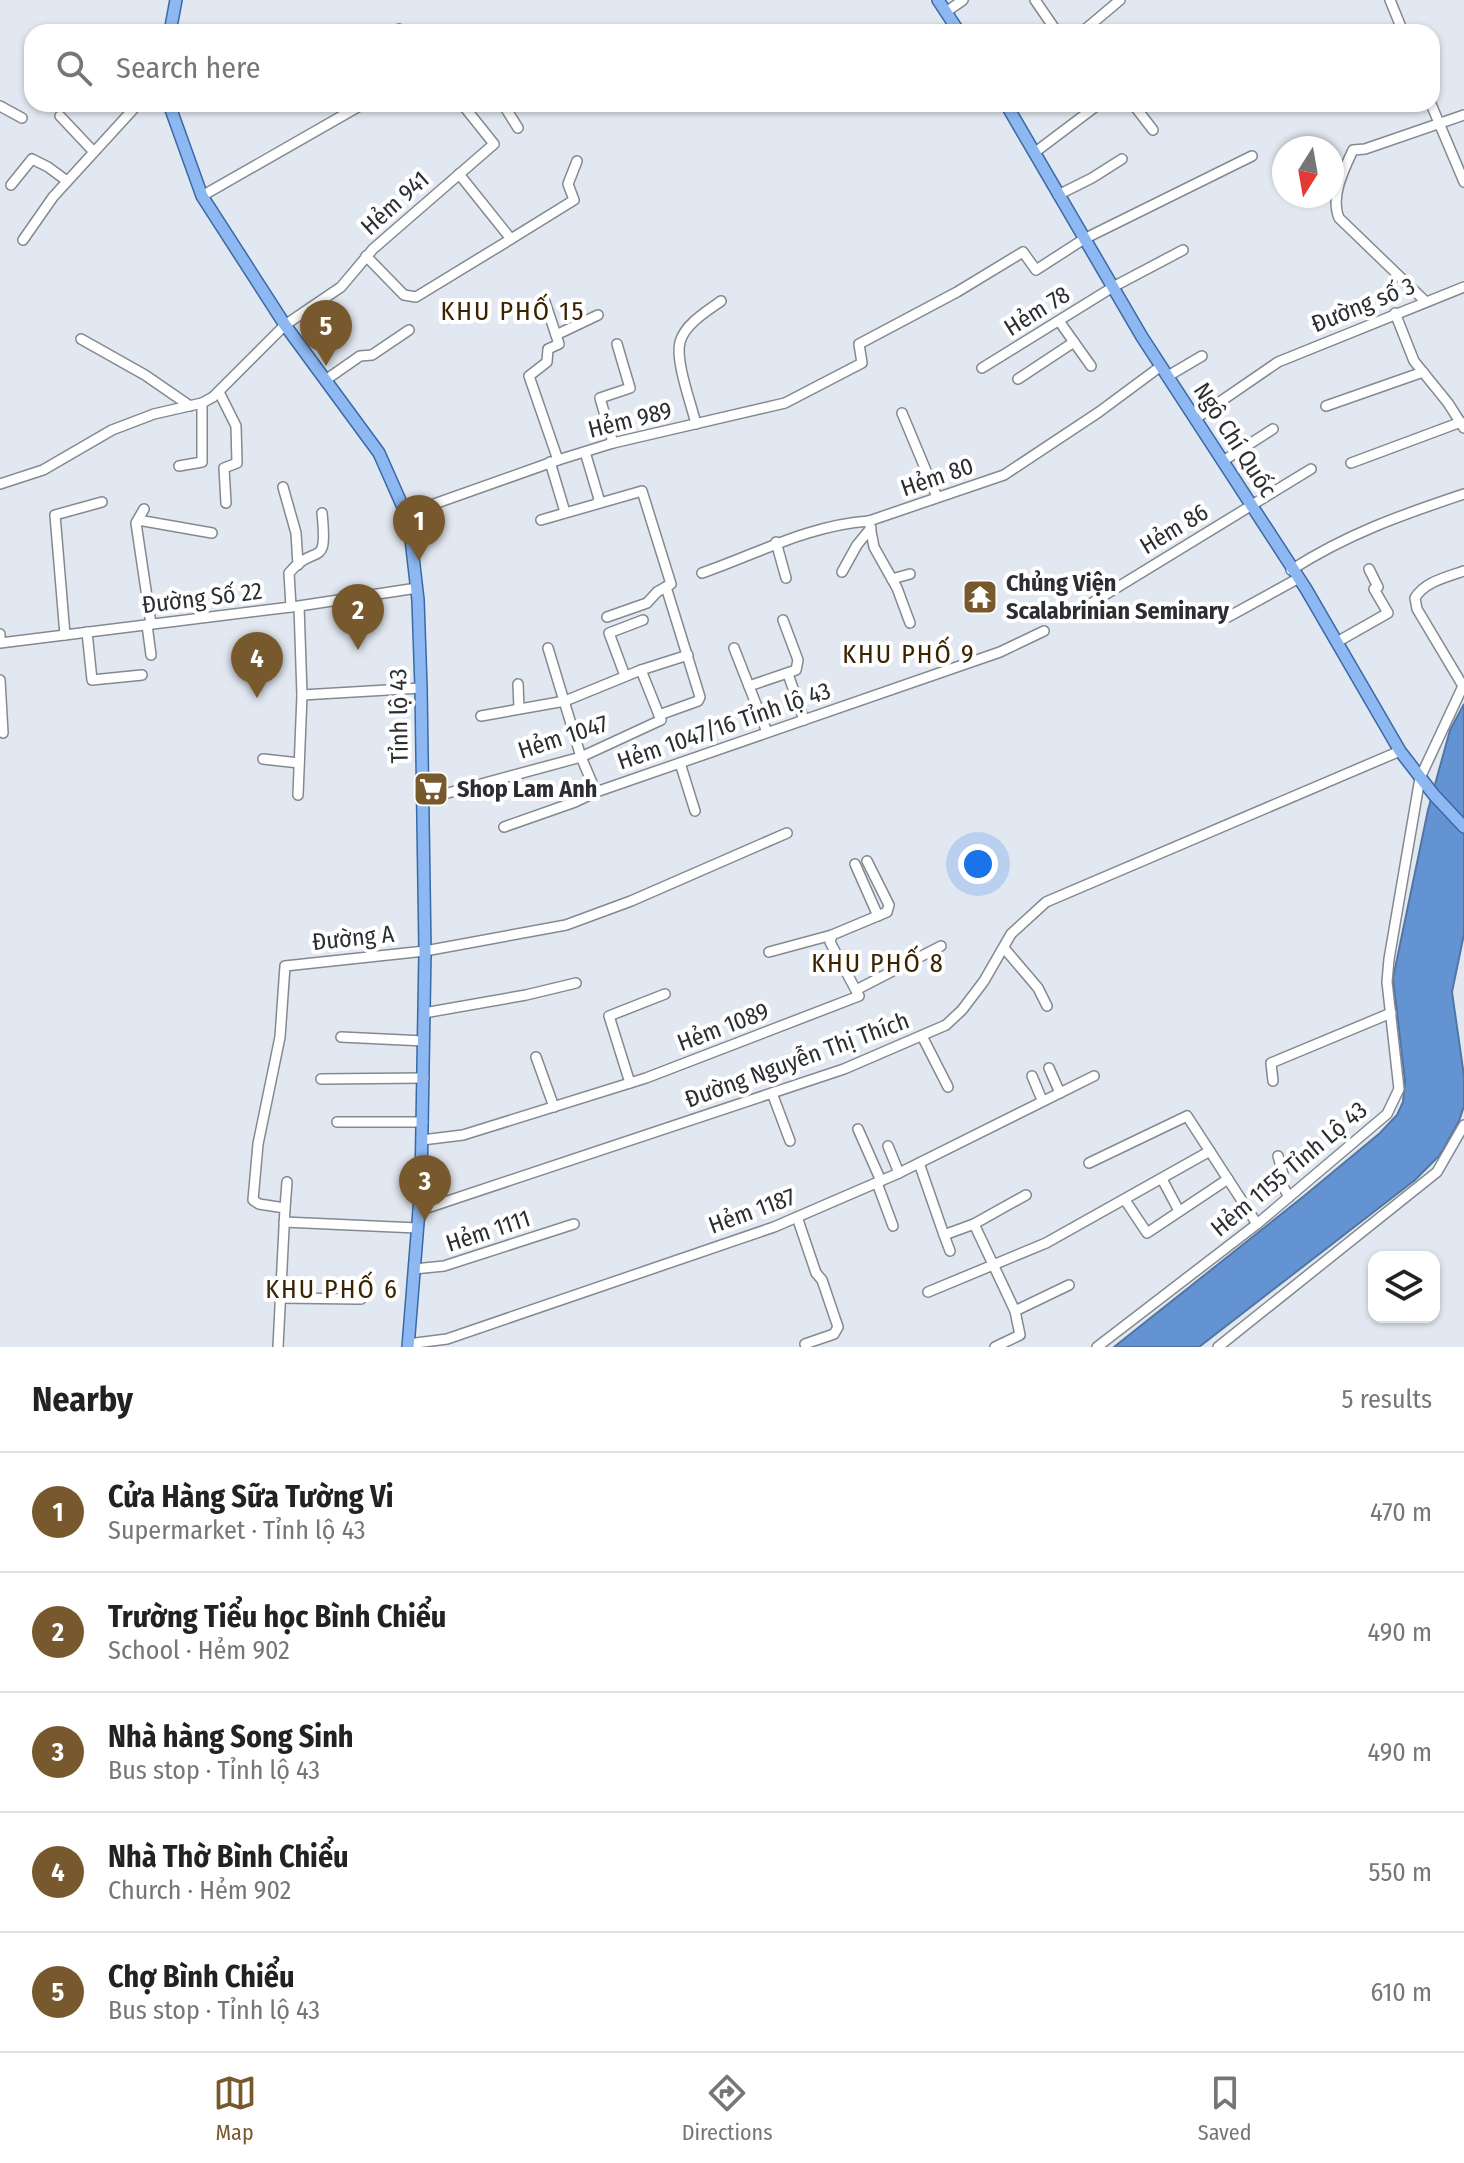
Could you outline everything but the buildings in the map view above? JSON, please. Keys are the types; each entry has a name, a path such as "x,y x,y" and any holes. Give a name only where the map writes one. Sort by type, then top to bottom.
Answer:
{"main road":[{"path":"172,24 176,0"},
{"path":"938,0 954,24"},
{"name":"Tỉnh lộ 43","path":"172,112 202,196 285,325 379,453 406,514 417,588 425,951 423,1122 408,1346"},
{"name":"Ngô Chí Quốc","path":"1011,112 1164,371 1295,574 1400,751 1464,827"}],"street":[{"path":"946,12 963,0"},
{"path":"1035,0 1052,24"},
{"path":"1092,24 1120,0"},
{"path":"1390,0 1400,24"},
{"path":"0,106 22,118"},
{"path":"23,240 67,181 130,112"},
{"path":"202,196 349,112"},
{"name":"Hẻm 941","path":"0,484 43,470 112,430 154,414 202,403 219,392 285,325 341,287 366,256 494,144 468,112"},
{"path":"508,112 518,128"},
{"path":"1034,153 1088,112"},
{"path":"1139,112 1153,130"},
{"path":"1434,112 1464,182"},
{"path":"1425,301 1339,218 1335,203 1343,170 1353,150 1365,149 1464,115"},
{"path":"60,116 93,151"},
{"path":"1084,239 1252,156"},
{"path":"11,185 32,159 67,181"},
{"path":"1058,195 1122,159"},
{"path":"366,256 404,295 416,297 574,200 568,184 577,161"},
{"path":"459,174 511,239"},
{"name":"Hẻm 989","path":"406,514 613,443 785,403 862,363 859,344 957,292 1023,252 1036,270 1084,239"},
{"name":"Hẻm 78","path":"982,368 1113,287 1183,250"},
{"name":"Đường số 3","path":"1195,419 1278,362 1464,287"},
{"path":"696,424 679,355 680,339 694,321 721,301"},
{"path":"545,302 559,344 548,349 547,362 529,376 554,461 565,512"},
{"path":"1351,463 1462,425 1407,346 1395,313"},
{"path":"556,335 598,315"},
{"path":"1059,321 1091,366"},
{"path":"327,379 360,356 372,355 409,330"},
{"path":"81,339 145,375 190,406"},
{"path":"1018,379 1074,342"},
{"path":"613,443 600,398 630,388 617,344"},
{"name":"Hẻm 80","path":"702,573 776,542 852,522 870,525 937,497 1004,475 1164,371 1202,356"},
{"path":"1326,406 1423,372"},
{"path":"219,392 236,426 237,463 224,468 226,503"},
{"path":"179,466 202,462 202,403"},
{"path":"902,413 937,497"},
{"path":"1223,461 1273,429"},
{"path":"541,520 597,503 599,499 585,452"},
{"name":"Hẻm 86","path":"1077,612 1311,469"},
{"path":"283,487 296,533 298,565"},
{"name":"Hẻm 1047","path":"422,800 581,757 661,722 659,715 699,700 666,587 671,584 642,491 597,503"},
{"path":"1228,617 1295,574 1315,554 1373,525 1464,494"},
{"path":"65,635 55,515 102,502"},
{"path":"144,509 136,523 151,655"},
{"path":"298,795 302,695 289,573 324,548 322,513"},
{"path":"138,520 212,533"},
{"path":"842,572 870,525"},
{"path":"870,525 874,547 892,579 910,623"},
{"path":"776,542 786,578"},
{"path":"1337,642 1388,613 1374,589 1378,587 1369,569"},
{"path":"1463,686 1417,609 1415,598 1419,590 1428,585 1464,571"},
{"path":"892,579 910,574"},
{"path":"607,617 647,603 666,587"},
{"name":"Đường Số 22","path":"0,643 295,607 417,588"},
{"path":"625,676 609,633 643,620"},
{"path":"749,686 796,670 798,666 783,620"},
{"name":"Hẻm 1047/16 Tỉnh lộ 43","path":"504,827 1000,652 1044,631"},
{"path":"87,632 92,681 142,675"},
{"path":"0,634 0,653"},
{"name":"Hẻm 1047/16 Tỉnh lộ 43","path":"548,648 581,757 596,792"},
{"path":"734,648 767,732"},
{"path":"481,716 565,701 641,670 688,655"},
{"path":"641,670 659,715"},
{"path":"788,674 804,720"},
{"path":"0,680 3,733"},
{"path":"518,684 519,708"},
{"name":"Hẻm 1155 Tỉnh Lộ 43","path":"1097,1347 1257,1224 1387,1114 1399,1089 1387,982 1389,959 1420,778 1463,686"},
{"path":"302,695 421,688"},
{"name":"Đường Nguyễn Thị Thích","path":"418,1211 844,1069 946,1025 984,981 1011,934 1046,902 1400,751"},
{"path":"263,759 299,763"},
{"path":"680,763 695,811"},
{"name":"Đường A","path":"285,1208 259,1204 253,1200 258,1144 280,1037 285,966 425,951 566,925 631,901 787,833"},
{"path":"769,952 832,935 887,912 889,905 867,861"},
{"path":"855,864 878,916"},
{"path":"832,935 830,942 856,990 941,946"},
{"path":"1004,948 1038,988 1047,1006"},
{"path":"424,1013 576,983"},
{"name":"Hẻm 1089","path":"422,1140 463,1135 630,1083 859,996 856,990"},
{"path":"630,1083 609,1016 615,1011 665,994"},
{"path":"1273,1081 1271,1063 1391,1013"},
{"path":"922,1036 948,1087"},
{"path":"341,1037 424,1041"},
{"path":"536,1057 554,1107"},
{"path":"1049,1068 1060,1093"},
{"path":"1032,1076 1042,1100"},
{"name":"Hẻm 1187","path":"408,1346 447,1339 797,1217 899,1173 1094,1076"},
{"path":"321,1079 424,1078"},
{"path":"772,1093 790,1141"},
{"path":"1089,1163 1187,1116 1257,1224"},
{"path":"337,1122 423,1122"},
{"path":"1218,1347 1437,1172 1464,1125"},
{"path":"858,1129 893,1226"},
{"path":"888,1146 899,1173"},
{"path":"928,1292 1046,1243 1210,1151"},
{"path":"1278,1156 1283,1174 1280,1181 1289,1197"},
{"path":"919,1163 950,1251"},
{"path":"1162,1179 1179,1211"},
{"path":"1125,1200 1147,1233 1228,1179"},
{"path":"278,1347 287,1182"},
{"path":"944,1235 974,1224 1026,1195"},
{"path":"797,1217 838,1327 834,1334 805,1344"},
{"path":"284,1222 417,1228"},
{"name":"Hẻm 1111","path":"414,1269 444,1266 574,1224"},
{"path":"974,1224 1015,1311 1020,1335 995,1347"},
{"path":"1015,1311 1069,1285"},
{"path":"279,1298 361,1299"}],"water":[{"path":"1464,704 1464,934 1452,992 1464,1076 1464,1106 1459,1121 1440,1155 1415,1180 1199,1347 1114,1347 1304,1196 1380,1133 1397,1115 1403,1102 1405,1081 1393,978 1428,810 1450,730"}],"place":[{"name":"Chợ Bình Chiểu","path":"326,366"},
{"name":"Cửa Hàng Sữa Tường Vi","path":"419,561"},
{"name":"Chủng Viện Scalabrinian Seminary","path":"980,597"},
{"name":"Trường Tiểu học Bình Chiểu","path":"358,650"},
{"name":"Nhà Thờ Bình Chiểu","path":"257,698"},
{"name":"Shop Lam Anh","path":"431,789"},
{"name":"Nhà hàng Song Sinh","path":"425,1221"}],"district":[{"name":"KHU PHỐ 15","path":"513,311"},
{"name":"KHU PHỐ 9","path":"909,654"},
{"name":"KHU PHỐ 8","path":"878,963"},
{"name":"KHU PHỐ 6","path":"332,1289"}]}
